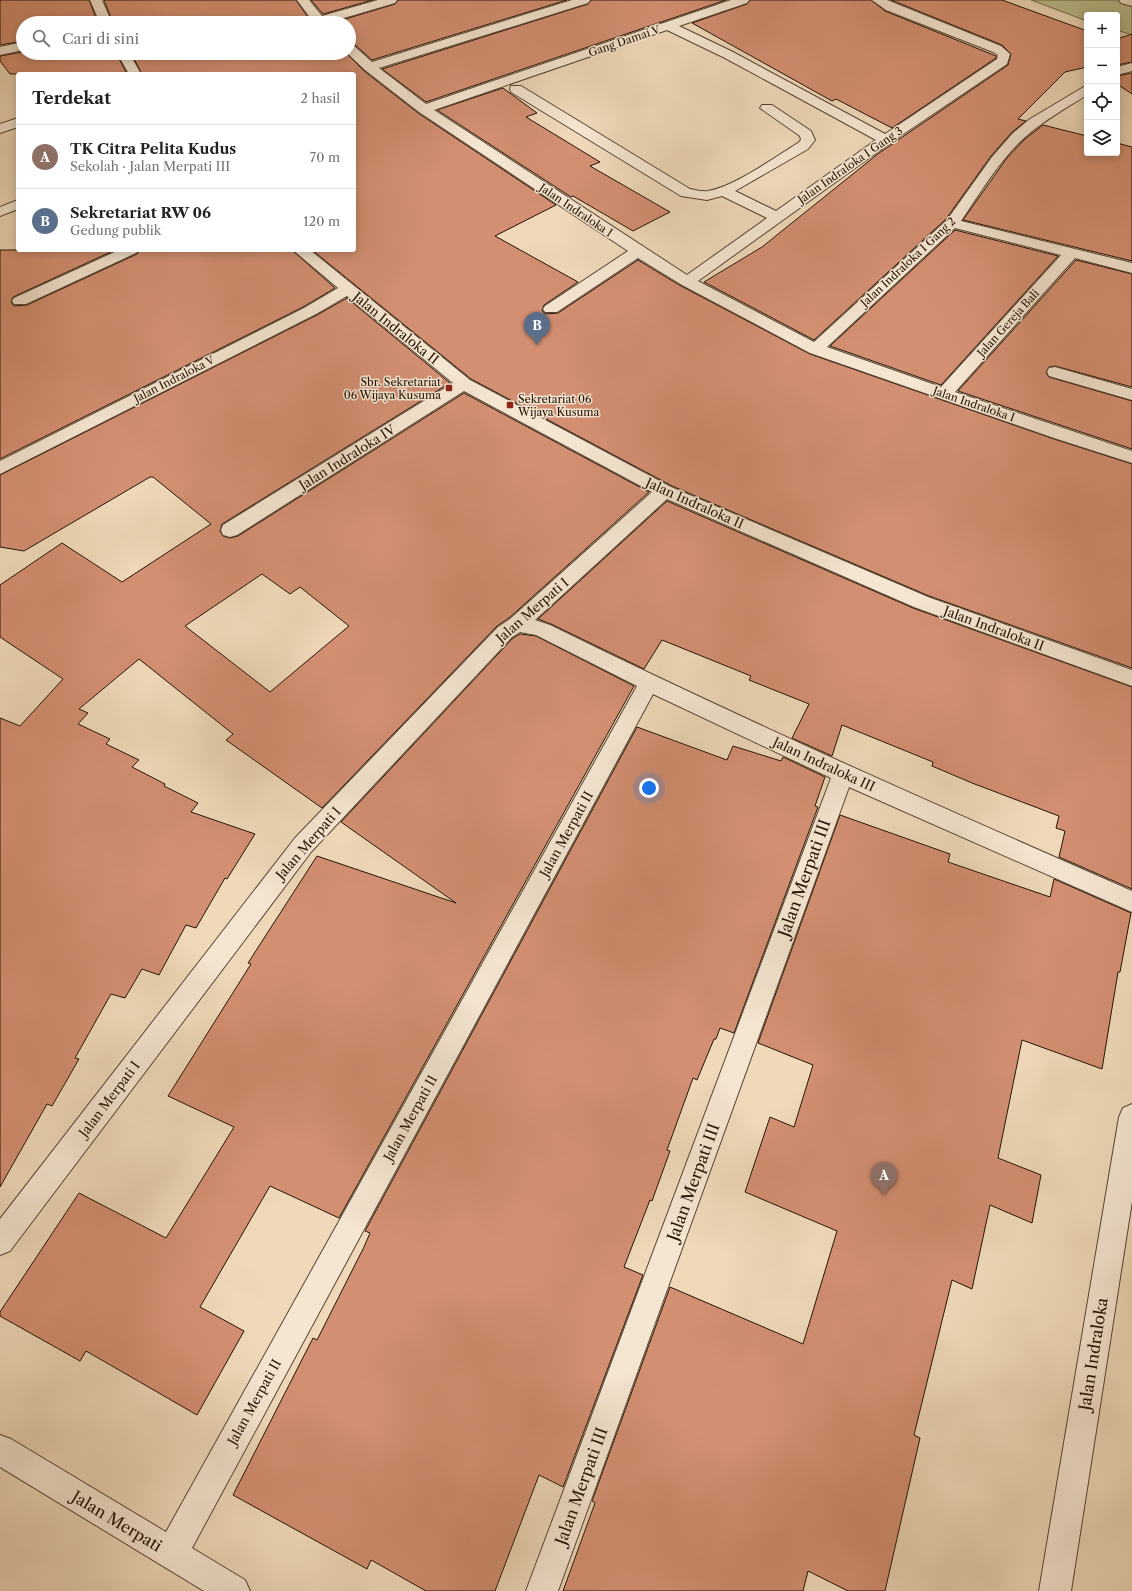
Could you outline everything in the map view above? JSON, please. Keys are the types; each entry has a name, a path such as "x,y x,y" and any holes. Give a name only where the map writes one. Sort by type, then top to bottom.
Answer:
{"street":[{"path":"96,0 103,16"},
{"path":"304,0 316,16"},
{"path":"339,16 391,0"},
{"path":"369,67 584,0"},
{"name":"Gang Damai V","path":"424,109 510,86 669,26 743,0"},
{"name":"Jalan Indraloka I Gang 3","path":"687,282 884,140 1003,60 1004,54 997,49 890,7 878,0"},
{"path":"1125,0 1132,2"},
{"path":"669,26 728,55 884,140"},
{"path":"0,51 16,48"},
{"name":"Jalan Indraloka I","path":"356,55 369,67 424,109 638,251 687,282 816,350 1132,457"},
{"path":"127,60 134,72"},
{"path":"1120,70 1132,67"},
{"path":"510,86 686,193 708,195 724,191 803,146 808,140 806,134 767,108"},
{"name":"Jalan Indraloka I Gang 2","path":"816,350 829,336 952,223 997,160 1018,136 1035,122 1084,91"},
{"path":"0,129 16,123"},
{"path":"724,191 778,216"},
{"path":"0,212 16,205"},
{"path":"952,223 1132,268"},
{"path":"551,308 638,251"},
{"path":"20,301 127,252"},
{"name":"Jalan Indraloka II","path":"303,252 464,384 665,491 922,602 1132,678"},
{"name":"Jalan Gereja Bali","path":"944,394 1071,253"},
{"name":"Jalan Indraloka V","path":"0,468 310,311 348,289"},
{"path":"1055,372 1132,395"},
{"name":"Jalan Indraloka IV","path":"230,530 464,384"},
{"name":"Jalan Merpati I","path":"0,1241 303,845 505,632 517,624 665,491"},
{"name":"Jalan Indraloka III","path":"517,624 528,625 543,630 649,683 843,774 1132,902"},
{"name":"Jalan Merpati II","path":"171,1554 649,683"},
{"name":"Jalan Merpati III","path":"542,1591 843,774"},
{"name":"Jalan Indraloka","path":"1055,1591 1124,1215 1132,1117"},
{"name":"Jalan Merpati","path":"0,1450 234,1591"}],"green space":[{"path":"1031,0 1132,0 1132,35 1120,31 1120,12 1084,12 1084,20"}],"building":[{"path":"0,0 89,0 95,16 16,16 16,42 0,45"},
{"path":"104,0 296,0 307,16 110,16"},
{"path":"311,0 373,0 323,14"},
{"path":"398,0 567,0 372,60 356,46 355,16 395,4"},
{"path":"591,0 726,0 426,102 382,69 588,4"},
{"path":"750,0 871,0 885,11 996,56 996,58 892,128 836,99 832,101 692,23 747,4"},
{"path":"891,0 1002,0 1084,30 1084,68 1065,72 1018,119 1026,121 1012,132 991,156 946,219 814,340 704,282 762,247 879,153 1008,65 1011,54 1002,45"},
{"path":"1132,34 1132,62 1120,64 1120,38"},
{"path":"16,53 16,60 120,60 126,72 16,72 16,74 10,74 0,61 0,56"},
{"path":"135,60 353,60 364,71 418,113 556,205 495,236 578,282 544,305 542,310 545,314 558,313 638,260 681,286 810,354 1054,439 1132,464 1132,668 929,596 672,486 471,379 314,252 356,252 356,72 141,72"},
{"path":"1132,73 1132,94 1120,86 1120,75"},
{"path":"503,88 537,113 526,117 600,162 590,166 670,212 633,231 573,196 571,197 437,110"},
{"path":"1043,125 1084,135 1084,156 1120,156 1120,144 1132,147 1132,261 963,220 1007,158 1025,139"},
{"path":"955,230 1058,256 941,385 830,346"},
{"path":"0,250 16,250 16,252 111,252 13,297 11,302 14,306 27,305 138,252 294,252 335,288 303,307 0,459"},
{"path":"1076,260 1132,274 1132,387 1055,366 1049,367 1046,373 1049,377 1132,401 1132,449 958,391"},
{"path":"347,298 450,383 222,524 220,531 223,536 230,538 238,536 464,393 649,492 509,618 497,626 322,808 226,740 233,734 139,659 79,709 88,713 78,724 110,739 106,744 139,760 132,767 165,784 164,786 198,803 191,812 255,834 227,879 225,878 196,928 186,925 159,975 142,969 125,998 111,994 75,1058 79,1059 52,1106 47,1104 0,1187 0,718 20,726 63,679 0,637 0,585 62,543 122,582 211,524 153,477 150,477 24,551 0,547 0,475 317,315","holes":["262,574 290,594 300,587 349,626 270,692 185,626"]},
{"path":"667,501 913,608 1132,687 1132,889 1059,857 1065,831 1056,828 1059,816 972,783 932,766 933,762 842,725 832,756 792,738 809,704 749,680 751,676 662,640 644,669 538,619"},
{"path":"520,634 536,636 634,686 339,1218 270,1186 200,1307 244,1331 197,1415 86,1351 80,1361 0,1316 0,1312 79,1193 166,1238 234,1127 168,1096 251,964 248,963 317,856 456,903 341,822 513,638"},
{"path":"637,727 727,760 733,746 781,761 783,757 825,777 815,806 818,807 734,1033 720,1028 697,1080 693,1078 667,1150 670,1151 652,1201 650,1200 624,1267 643,1275 563,1487 539,1475 495,1591 426,1591 371,1560 367,1569 233,1495 313,1338 317,1340 364,1247 370,1233 365,1231"},
{"path":"840,815 950,854 948,862 1050,897 1054,879 1131,913 1120,972 1118,972 1102,1069 1022,1040 998,1158 1041,1175 1032,1223 990,1205 972,1289 952,1280 914,1435 920,1438 885,1591 848,1591 808,1571 803,1591 563,1591 595,1503 592,1501 670,1287 803,1344 837,1231 745,1192 770,1117 794,1127 813,1065 758,1043"}],"place":[{"name":"Sekretariat RW 06","path":"537,345"},
{"name":"Sbr. Sekretariat 06 Wijaya Kusuma","path":"449,388"},
{"name":"Sekretariat 06 Wijaya Kusuma","path":"510,405"},
{"name":"TK Citra Pelita Kudus","path":"884,1195"}]}
